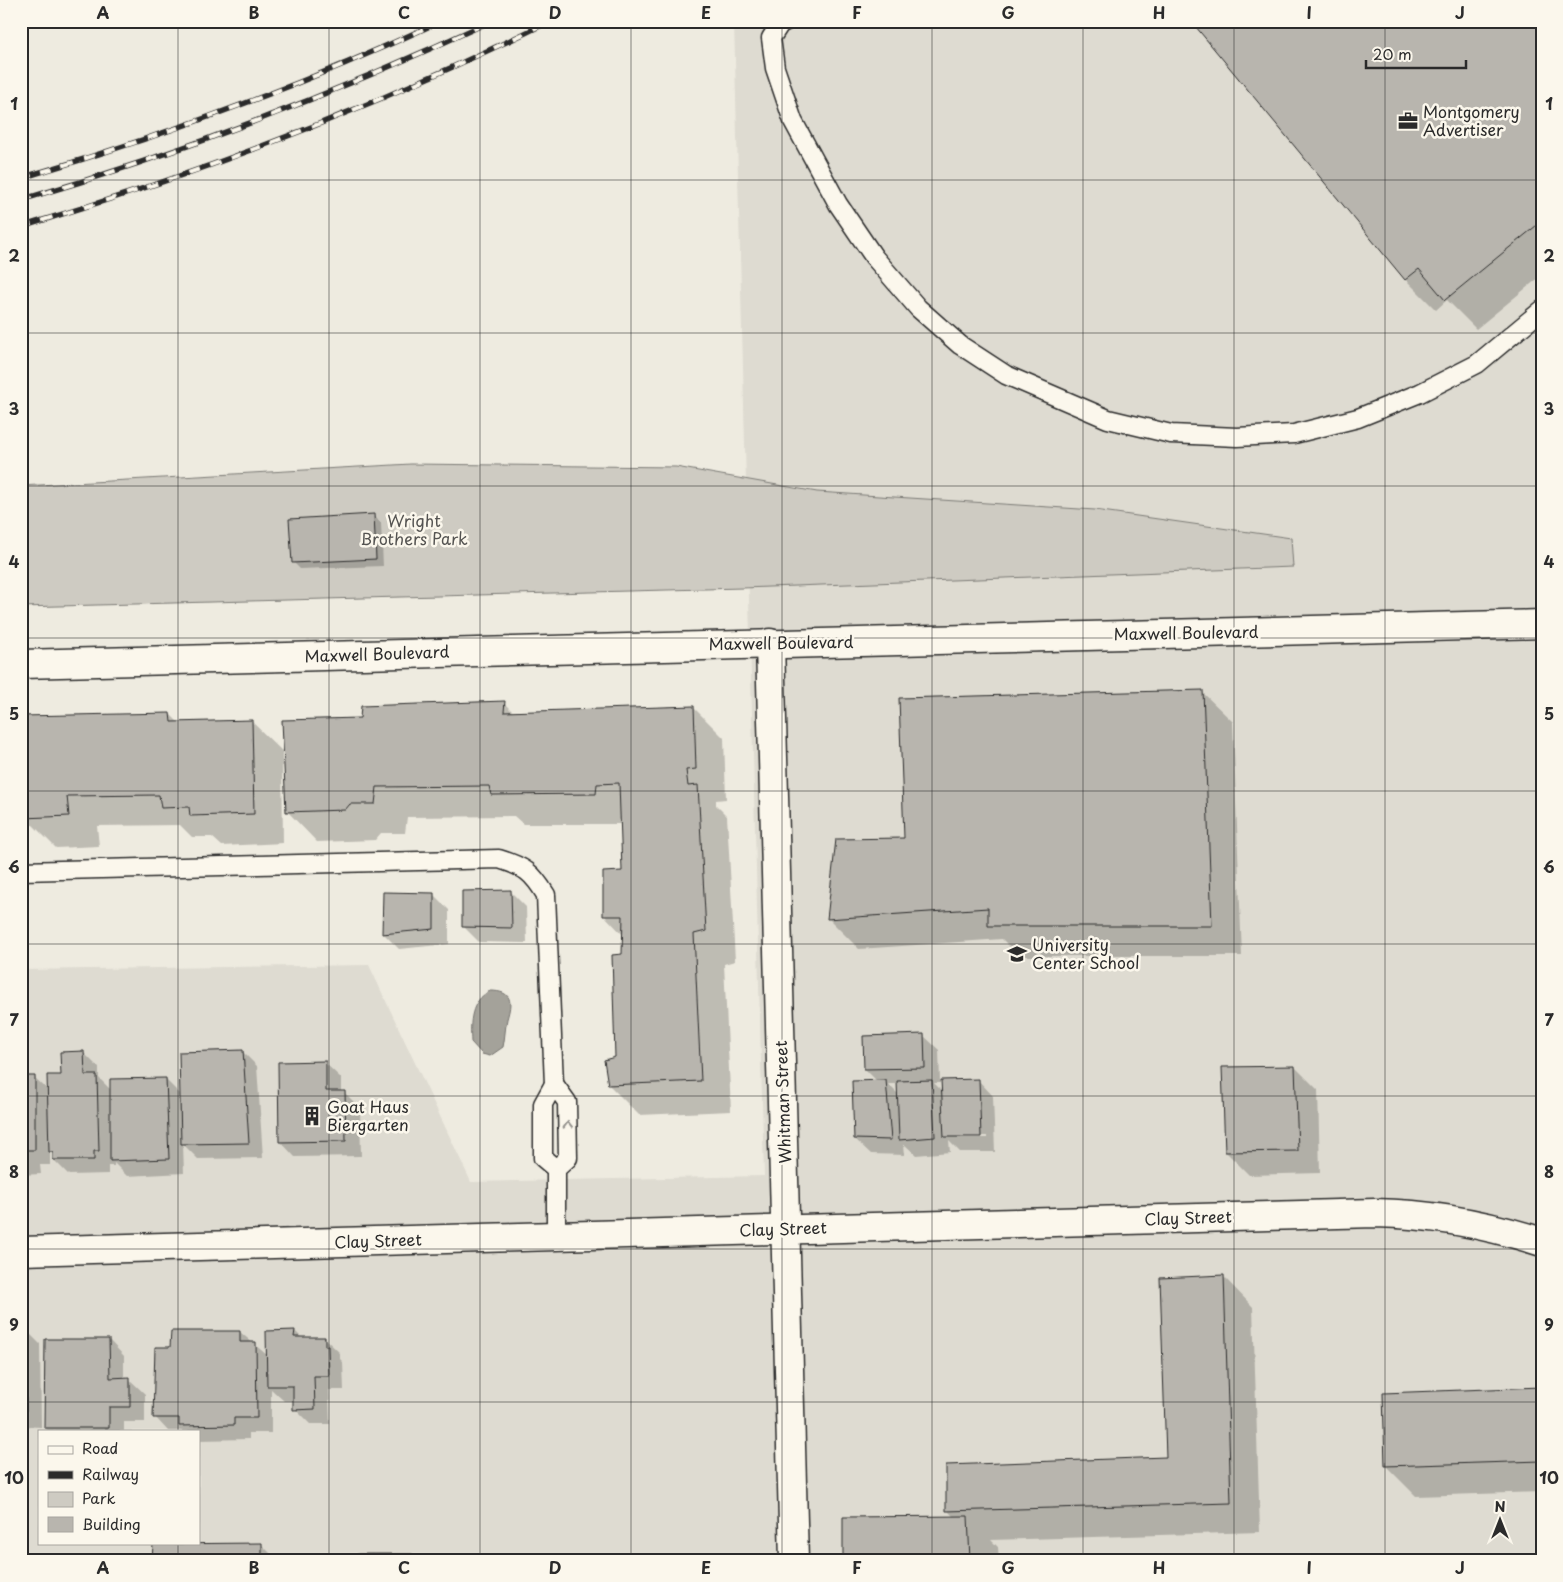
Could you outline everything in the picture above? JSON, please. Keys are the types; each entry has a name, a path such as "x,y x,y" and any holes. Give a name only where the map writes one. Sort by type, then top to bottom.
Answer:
{"main road":[{"name":"Maxwell Boulevard","path":"21,664 1542,624"},
{"name":"Whitman Street","path":"770,643 794,1561"},
{"name":"Clay Street","path":"21,1251 1375,1213 1416,1214 1463,1220 1503,1229 1542,1242"}],"lane":[{"path":"786,21 780,24 771,38 775,68 794,121 838,204 874,257 918,308 960,345 1006,375 1108,419 1171,434 1237,437 1294,434 1358,418 1420,393 1477,364 1542,310"},
{"path":"21,871 499,859 522,866 536,878 546,895 554,1084 543,1104 543,1158 556,1169"},
{"path":"554,1084 567,1102 568,1158 556,1169 556,1236"}],"shaded area":[{"path":"734,21 1542,21 1542,1561 21,1561 21,970 369,965 471,1182 764,1176"},
{"path":"490,991 507,995 510,1007 503,1047 490,1056 482,1054 471,1042 471,1020 478,1000"}],"green space":[{"name":"Wright Brothers Park","path":"411,464 676,467 817,492 1095,510 1291,538 1293,567 743,588 21,607 21,486"}],"building":[{"name":"Montgomery Advertiser","path":"1191,21 1542,21 1542,221 1445,300 1419,269 1405,280"},
{"path":"374,514 376,559 292,563 289,519"},
{"path":"1203,690 1212,926 988,926 988,908 827,919 836,839 904,838 899,698"},
{"path":"505,701 504,712 694,706 696,769 686,770 688,786 698,785 706,931 694,934 701,1081 608,1085 604,1060 615,1057 612,955 622,954 623,916 603,916 603,872 622,871 619,783 597,784 596,794 491,795 489,786 377,787 375,804 350,804 345,810 286,812 282,720 360,718 361,706"},
{"path":"170,713 171,722 252,720 254,814 190,816 189,807 161,808 159,795 67,796 69,816 24,818 21,795 21,728 24,728 21,716"},
{"path":"511,890 512,928 462,927 462,891"},
{"path":"383,892 434,893 434,929 382,934"},
{"path":"924,1034 925,1068 864,1069 863,1036"},
{"path":"243,1050 249,1143 181,1144 179,1052"},
{"path":"84,1051 85,1075 97,1075 99,1151 94,1151 94,1160 53,1160 53,1152 49,1152 47,1075 61,1075 60,1052"},
{"name":"Goat Haus Biergarten","path":"326,1061 326,1091 345,1091 346,1141 279,1142 278,1062"},
{"path":"1295,1066 1298,1151 1225,1152 1222,1067"},
{"path":"21,1076 35,1076 35,1150 25,1150 26,1160 21,1160"},
{"path":"166,1078 169,1159 110,1161 110,1079"},
{"path":"979,1079 981,1137 944,1137 941,1080"},
{"path":"886,1080 891,1140 854,1139 852,1081"},
{"path":"932,1080 935,1137 899,1140 897,1081"},
{"path":"1224,1275 1231,1503 946,1511 946,1465 1166,1457 1160,1278"},
{"path":"21,1328 25,1328 26,1412 21,1412"},
{"path":"295,1330 294,1337 325,1337 325,1346 328,1346 329,1376 314,1376 315,1409 293,1410 293,1386 267,1386 266,1331"},
{"path":"171,1331 240,1331 240,1342 256,1342 257,1418 234,1418 234,1425 179,1426 179,1418 153,1418 155,1347 170,1347"},
{"path":"45,1339 109,1339 110,1378 130,1377 130,1407 109,1407 109,1428 44,1428"},
{"path":"1542,1387 1542,1461 1385,1466 1383,1393"},
{"path":"968,1516 970,1561 843,1561 843,1517"},
{"path":"262,1543 262,1561 152,1561 153,1544"},
{"path":"358,1554 412,1554 412,1561 358,1561"}],"railway":[{"path":"21,178 128,145 234,107 339,66 441,21"},
{"path":"21,200 141,162 259,120 376,72 491,21"},
{"path":"21,227 165,181 312,127 408,87 550,21"}],"place":[{"name":"Montgomery Advertiser","path":"1408,121"},
{"name":"University Center School","path":"1017,954"},
{"name":"Goat Haus Biergarten","path":"312,1116"}]}
